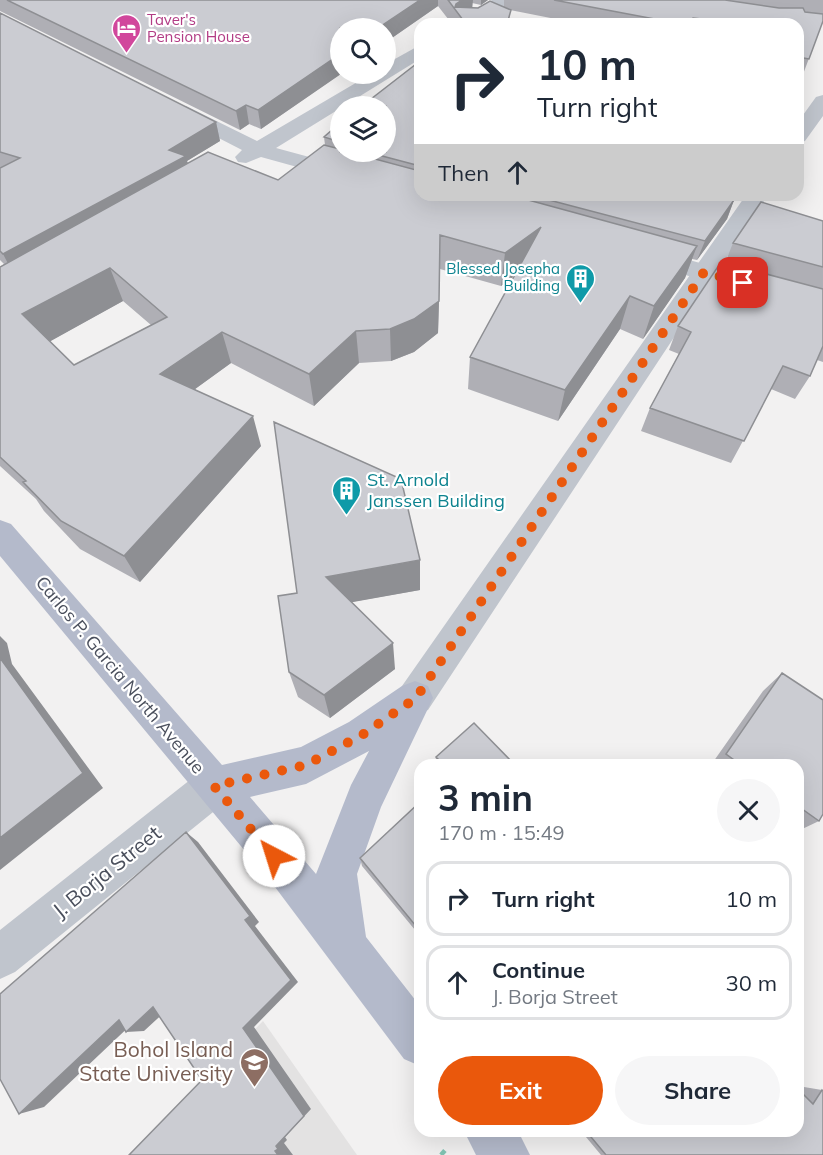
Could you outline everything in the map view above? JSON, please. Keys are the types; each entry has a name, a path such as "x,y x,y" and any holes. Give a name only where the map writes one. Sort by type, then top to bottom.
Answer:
{"main road":[{"name":"Carlos P. Garcia North Avenue","path":"0,533 289,873 414,1034"},
{"path":"214,786 306,765 362,735 416,698"},
{"path":"346,946 336,874 365,799 416,698"},
{"path":"492,1137 506,1155"}],"street":[{"path":"475,18 504,0"},
{"path":"396,66 414,55"},
{"path":"227,168 367,84"},
{"path":"804,128 823,101"},
{"path":"165,103 258,150 414,193"},
{"path":"416,698 753,201"},
{"path":"625,250 823,306"},
{"name":"J. Borja Street","path":"0,957 214,786"}],"shaded area":[{"name":"Bohol Island State University","path":"263,1021 357,1155 132,1155"}],"building":[{"path":"7,0 420,0 393,18 330,18 330,61 258,110 246,105 236,111"},
{"path":"448,0 462,0 455,7 478,8 490,1 511,10 509,18 462,18"},
{"path":"554,0 725,0 779,8 803,8 805,12 823,14 823,21 809,59 804,58 804,18 649,18"},
{"path":"0,13 216,122 169,150 186,156 3,254 0,251 0,168 20,158 0,152"},
{"path":"414,66 414,164 396,160 396,96 375,96 390,84 396,84 396,80"},
{"path":"324,145 330,146 330,162 386,162 414,169 414,201 532,201 697,246 654,306 630,296 565,390 470,357 541,227 505,253 440,235 439,301 414,319 390,329 356,331 309,374 222,332 160,374 253,416 124,556 61,521 23,482 26,481 0,457 0,267 208,152 278,180","holes":["110,268 167,317 74,365 22,314"]},
{"path":"553,201 733,201 705,241"},
{"path":"761,202 823,221 823,267 733,243"},
{"path":"721,262 823,289 823,346 810,376 783,366 744,441 650,408 691,332 678,326"},
{"name":"St. Arnold Janssen Building","path":"274,422 401,479 420,560 326,577 393,643 324,695 289,672 278,596 297,593"},
{"path":"0,658 83,773 0,838"},
{"path":"782,673 823,700 823,814 819,821 804,810 804,759 733,759 726,754"},
{"path":"474,723 509,759 438,759 436,757"},
{"path":"414,808 414,924 360,858"},
{"path":"186,832 250,916 245,920 291,980 243,1028 304,1116 276,1146 278,1149 275,1151 278,1155 129,1155 202,1080 153,1007 126,1032 119,1020 19,1114 0,1079 0,994"},
{"path":"823,1091 823,1155 606,1155 591,1137 804,1137 804,1095 813,1104"}],"place":[{"name":"Taver's Pension House","path":"126,54"},
{"name":"Blessed Josepha Building","path":"581,304"},
{"name":"St. Arnold Janssen Building","path":"346,516"},
{"name":"Bohol Island State University","path":"254,1088"}],"route":[{"path":"274,856 214,786 306,765 362,735 416,698 704,272 743,283"}]}
